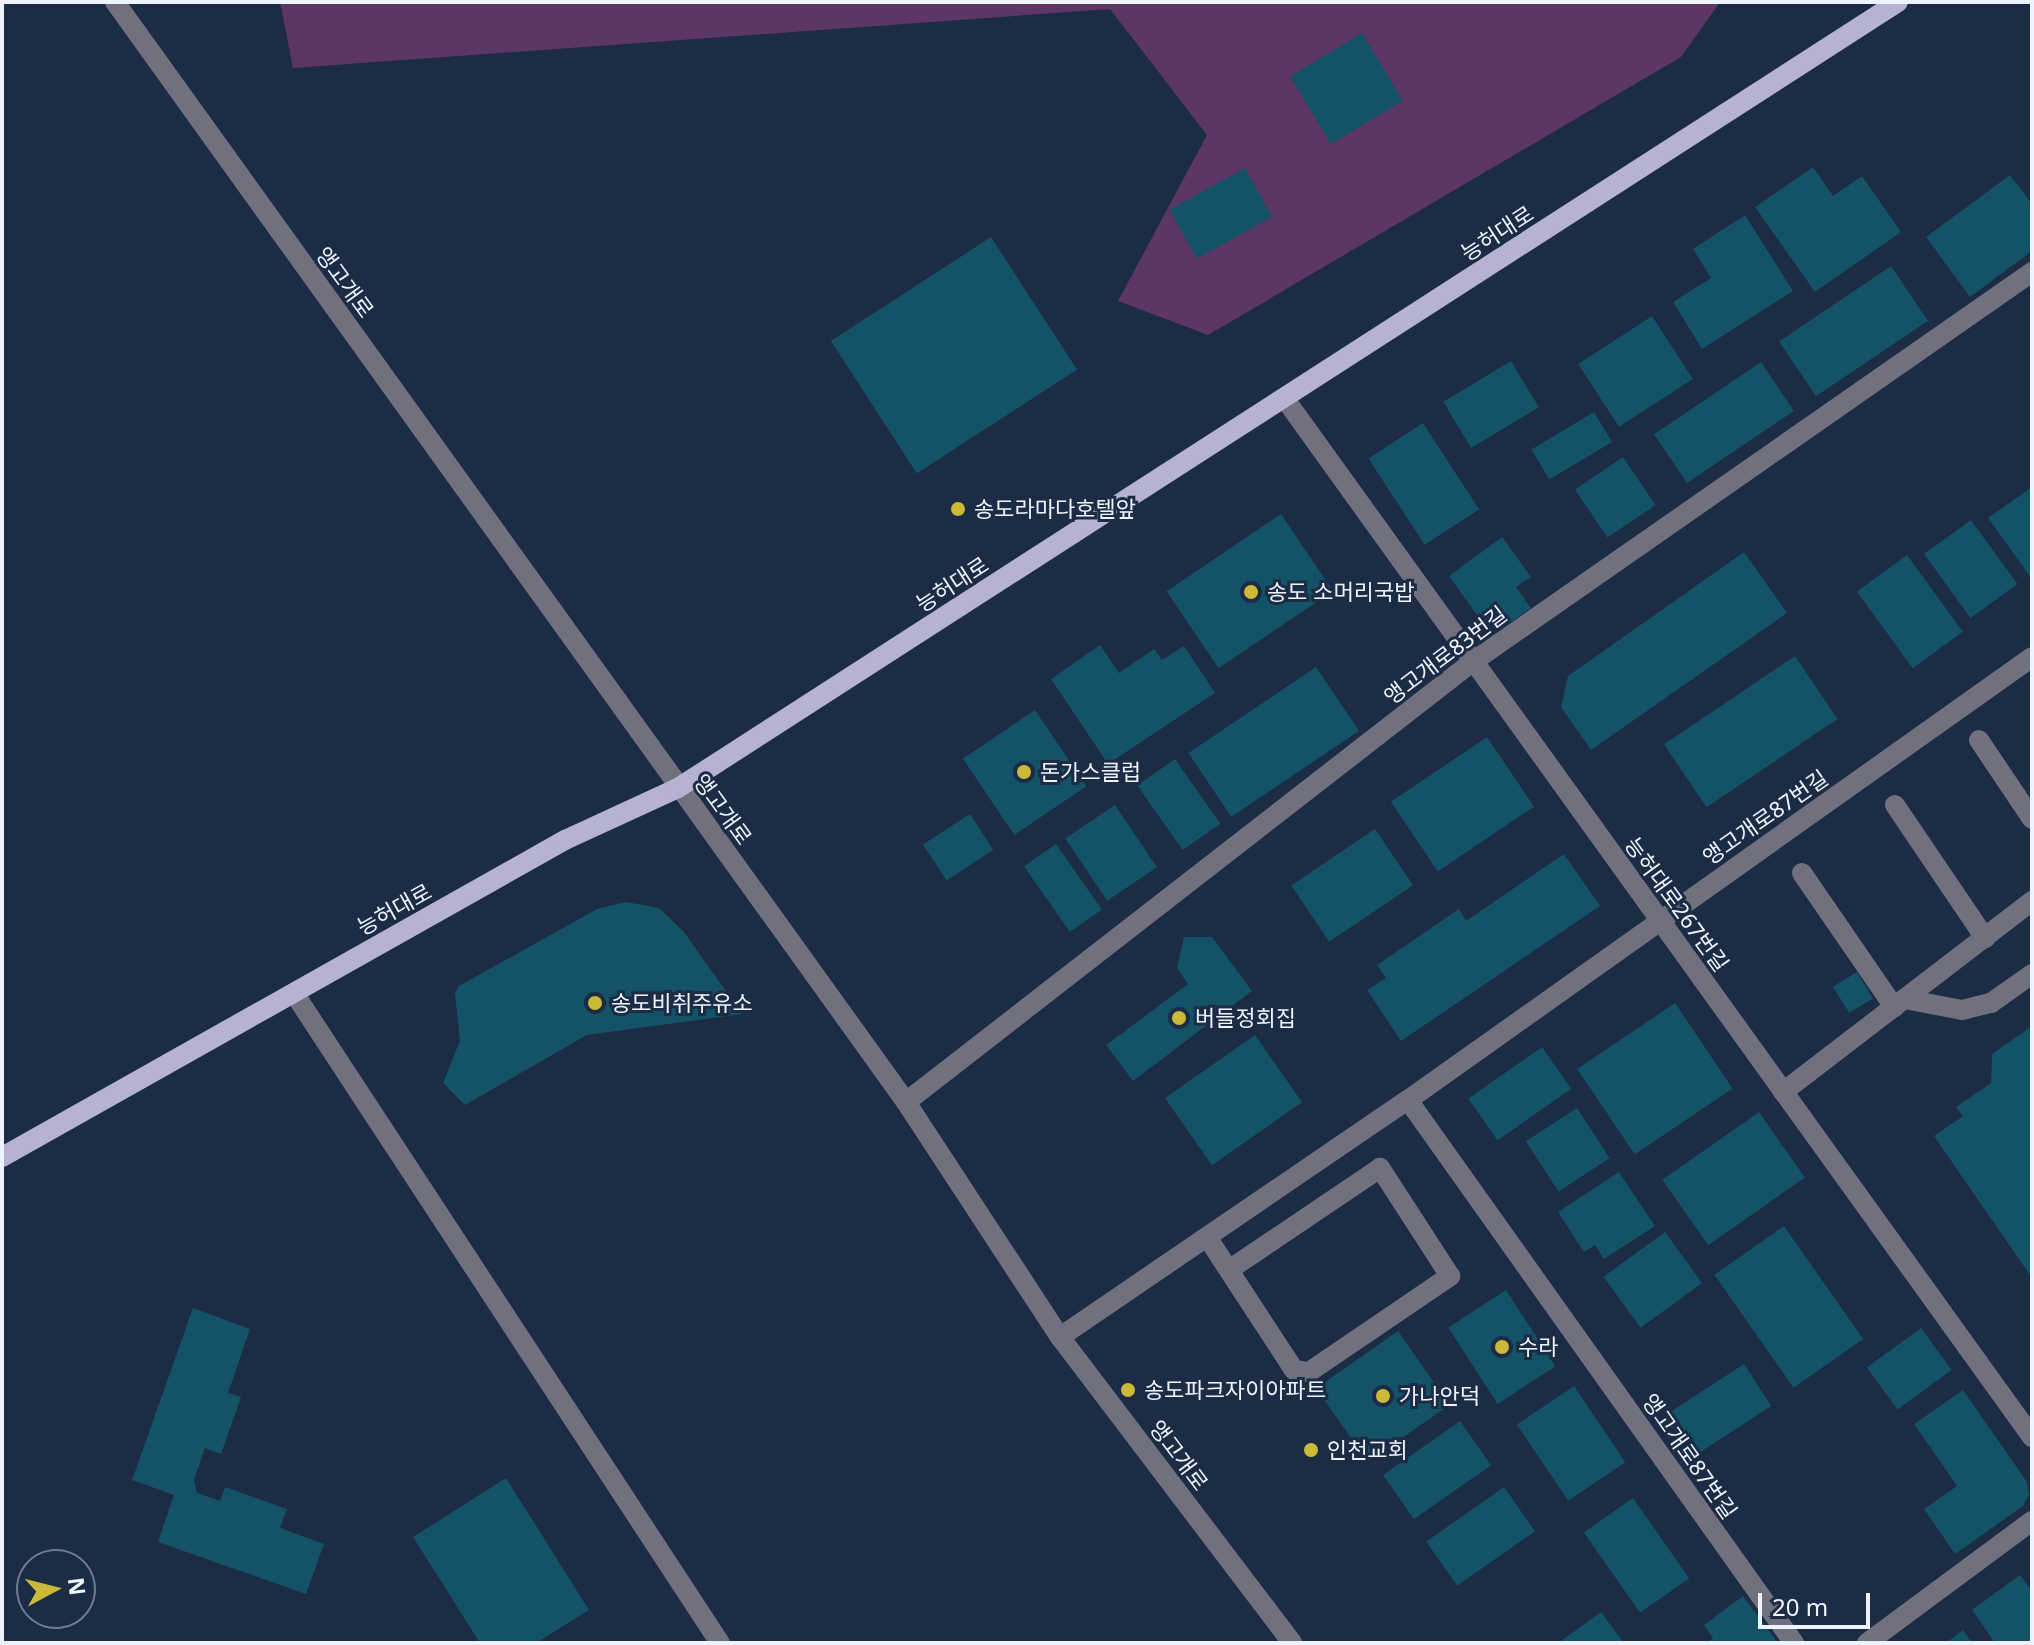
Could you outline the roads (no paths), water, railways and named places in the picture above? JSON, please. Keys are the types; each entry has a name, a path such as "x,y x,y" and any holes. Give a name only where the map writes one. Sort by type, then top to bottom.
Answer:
{"main road":[{"name":"능허대로","path":"2,1157 565,840 678,788 1898,2"}],"street":[{"name":"앵고개로","path":"115,2 906,1102 1060,1337 1292,1643"},
{"name":"앵고개로83번길","path":"906,1102 1471,663 2032,272"},
{"name":"능허대로267번길","path":"1285,399 1471,663 2032,1437"},
{"name":"앵고개로87번길","path":"1060,1337 1209,1240 2032,657"},
{"path":"1979,740 2032,819"},
{"path":"1895,805 1985,938"},
{"path":"1802,873 1900,1003 1962,1010 1991,1003 2032,974"},
{"path":"1783,1092 2032,901"},
{"path":"294,993 720,1643"},
{"name":"앵고개로87번길","path":"1408,1100 1794,1643"},
{"path":"1209,1240 1294,1370 1309,1372 1450,1276 1380,1168 1229,1270"},
{"path":"1867,1643 2032,1521"}],"place":[{"name":"송도라마다호텔앞","path":"958,509"},
{"name":"송도 소머리국밥","path":"1251,592"},
{"name":"돈가스클럽","path":"1024,772"},
{"name":"송도비취주유소","path":"595,1003"},
{"name":"버들정회집","path":"1179,1018"},
{"name":"수라","path":"1502,1347"},
{"name":"송도파크자이아파트","path":"1128,1390"},
{"name":"가나안덕","path":"1383,1396"},
{"name":"인천교회","path":"1311,1450"}]}
